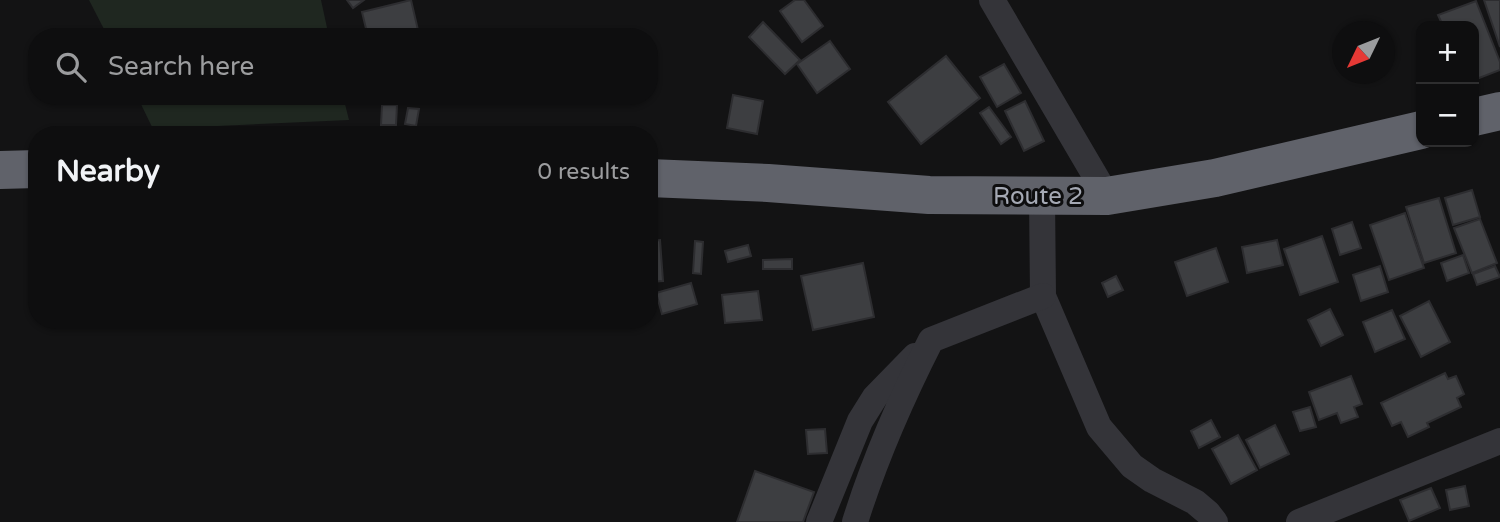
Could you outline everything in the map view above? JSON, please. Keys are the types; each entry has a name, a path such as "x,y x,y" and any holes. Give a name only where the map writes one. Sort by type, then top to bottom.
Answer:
{"highway":[{"path":"1479,116 1500,111"},
{"name":"Route 2","path":"658,178 768,183 929,195 1107,196 1215,178 1416,131"},
{"path":"0,170 28,169"}],"street":[{"path":"992,0 1107,196"},
{"path":"1042,197 1043,296 1099,428 1132,466 1152,480 1195,502 1215,522"},
{"path":"819,522 860,421 875,397 931,340 1043,296"},
{"path":"855,522 869,476 897,407 931,340"},
{"path":"1299,522 1500,441"}],"shaded area":[{"path":"89,0 321,0 327,28 103,28"},
{"path":"141,105 345,105 349,120 218,126 152,126"}],"building":[{"path":"347,0 364,0 353,8"},
{"path":"411,0 418,28 366,28 362,12"},
{"path":"795,0 804,0 823,26 802,42 780,11"},
{"path":"1484,0 1500,0 1500,47"},
{"path":"1476,1 1500,62 1500,70 1479,78 1479,21 1441,21 1438,15"},
{"path":"763,22 800,60 785,74 749,37"},
{"path":"830,41 850,69 817,93 797,64"},
{"path":"946,56 980,98 921,144 888,102"},
{"path":"1004,64 1021,93 997,107 980,77"},
{"path":"733,95 763,101 757,134 727,128"},
{"path":"1025,101 1044,141 1024,151 1005,111"},
{"path":"382,105 397,105 396,125 381,125"},
{"path":"989,107 1011,137 1001,144 980,113"},
{"path":"408,108 419,109 416,126 405,124"},
{"path":"1472,190 1480,217 1453,225 1445,198"},
{"path":"1439,198 1456,253 1424,263 1406,207"},
{"path":"1405,213 1424,268 1389,280 1370,225"},
{"path":"1480,219 1497,263 1472,273 1454,228"},
{"path":"1352,222 1361,248 1340,255 1332,229"},
{"path":"1322,236 1338,282 1300,295 1284,249"},
{"path":"658,240 663,281 658,281"},
{"path":"1277,240 1283,265 1247,273 1242,247"},
{"path":"695,241 703,242 701,274 693,273"},
{"path":"748,245 751,256 728,262 725,251"},
{"path":"1216,248 1228,282 1187,296 1175,262"},
{"path":"1463,255 1469,273 1447,281 1441,263"},
{"path":"792,259 792,269 763,269 763,260"},
{"path":"863,263 874,317 813,330 801,276"},
{"path":"1380,266 1388,292 1361,301 1353,275"},
{"path":"1495,266 1500,277 1477,285 1473,274"},
{"path":"1116,276 1123,290 1108,297 1102,283"},
{"path":"691,283 697,304 662,314 658,292"},
{"path":"758,291 762,320 725,323 722,295"},
{"path":"1429,301 1450,342 1421,357 1400,316"},
{"path":"1330,309 1343,335 1321,346 1308,320"},
{"path":"1392,310 1405,339 1375,352 1363,322"},
{"path":"1445,373 1448,379 1456,376 1464,394 1457,398 1461,407 1427,423 1429,427 1408,437 1401,422 1392,426 1381,403"},
{"path":"1351,376 1362,404 1354,407 1358,417 1341,423 1337,413 1319,420 1309,392"},
{"path":"1310,407 1316,427 1300,431 1293,412"},
{"path":"1211,420 1220,437 1199,448 1191,431"},
{"path":"1275,425 1289,454 1260,468 1246,440"},
{"path":"825,429 827,453 808,454 806,430"},
{"path":"1238,435 1257,470 1231,484 1212,449"},
{"path":"755,471 814,492 803,522 737,522"},
{"path":"1465,486 1469,506 1450,510 1446,490"},
{"path":"1431,488 1440,508 1409,521 1400,500"}]}
